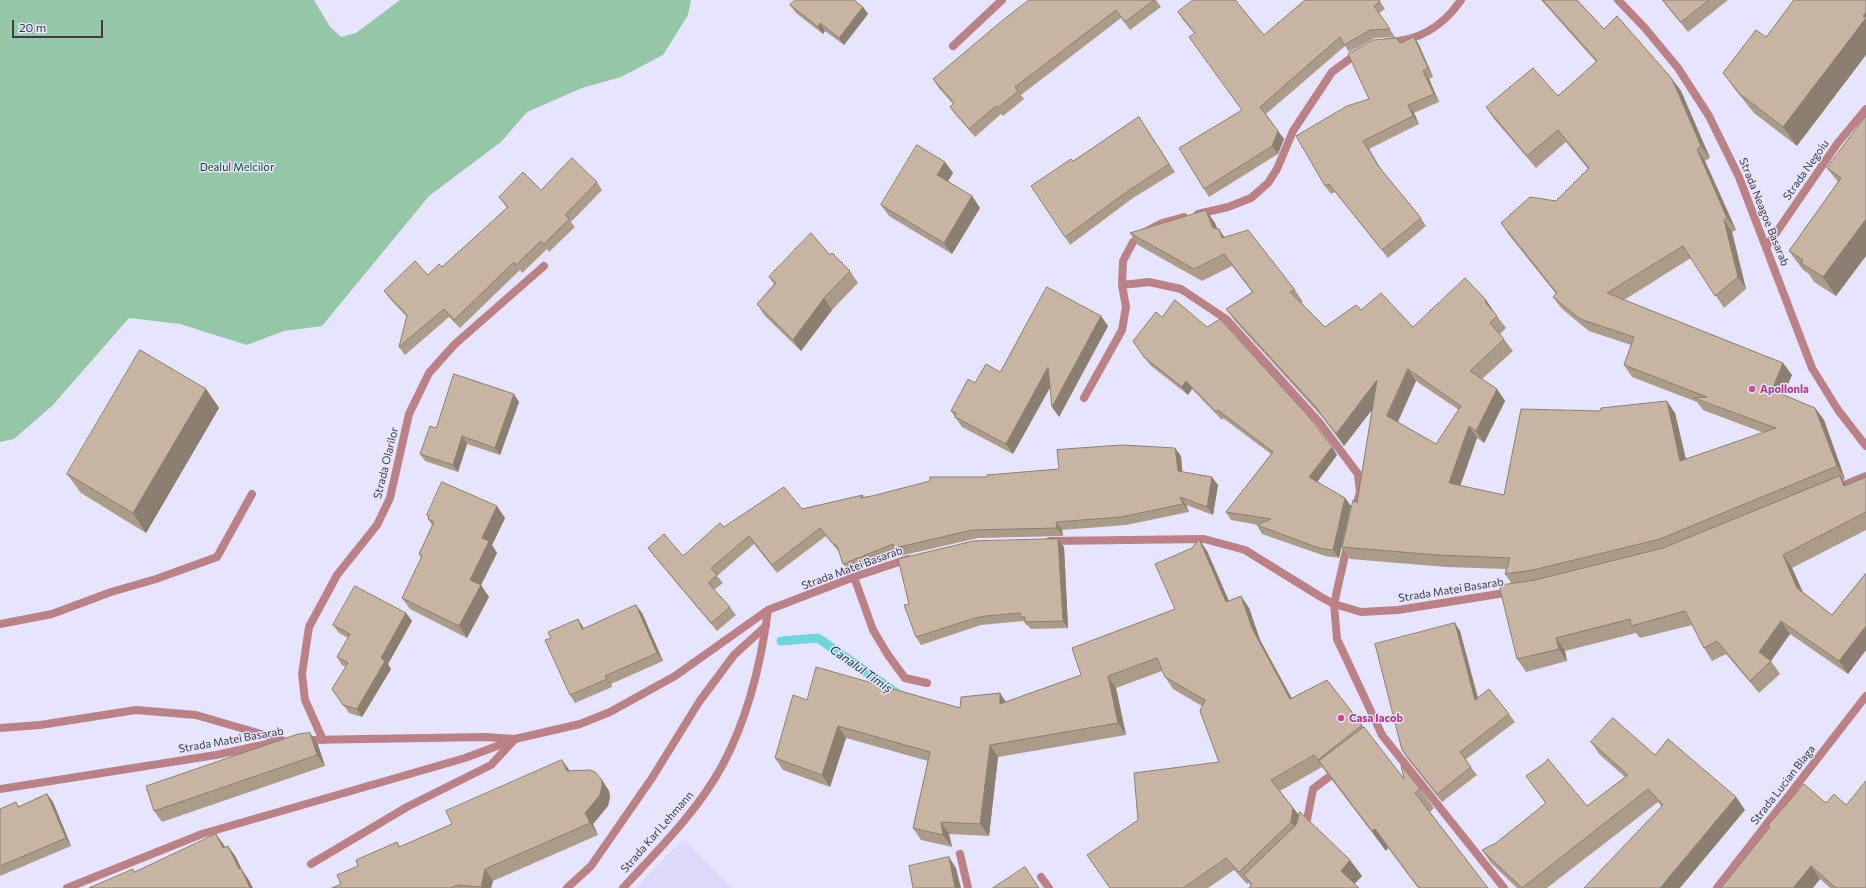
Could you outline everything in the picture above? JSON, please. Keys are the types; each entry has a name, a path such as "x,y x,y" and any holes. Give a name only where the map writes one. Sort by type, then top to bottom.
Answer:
{"street":[{"path":"953,46 1002,0"},
{"path":"1377,43 1397,42 1424,34 1451,14 1461,0"},
{"name":"Strada Neagoe Basarab","path":"1618,0 1644,27 1678,68 1709,116 1740,177 1812,368 1838,410 1866,446"},
{"path":"1084,398 1122,330 1126,307 1122,285 1122,261 1133,242 1145,232 1162,223 1228,207 1251,198 1268,183 1277,169 1293,131 1332,72 1364,50"},
{"name":"Strada Negoiu","path":"1767,246 1837,144 1866,109"},
{"name":"Strada Olarilor","path":"323,740 305,700 302,674 309,627 337,574 377,524 390,498 409,414 429,373 455,344 544,266"},
{"path":"1122,285 1149,282 1181,289 1226,319 1319,422 1358,474 1360,492 1356,507"},
{"path":"1830,491 1866,476"},
{"path":"0,624 52,614 111,592 217,557 252,494"},
{"path":"1349,537 1334,604 1337,639 1380,737 1504,888"},
{"name":"Strada Matei Basarab","path":"1042,541 1204,539 1245,550 1334,604 1361,612 1398,610 1520,591"},
{"name":"Strada Matei Basarab","path":"67,888 202,834 464,758 515,739 580,724 610,712 675,676 768,610 854,577 916,557"},
{"path":"854,577 873,630 888,655 905,678 927,683"},
{"name":"Strada Karl Lehmann","path":"623,888 694,808 722,766 747,709 762,655 768,610"},
{"path":"567,888 591,866 652,778 698,702 734,655 766,626"},
{"name":"Strada Lucian Blaga","path":"1717,888 1866,696"},
{"path":"0,728 40,725 136,710 196,715 289,740"},
{"name":"Strada Matei Basarab","path":"0,789 216,755 289,740 485,737 515,739"},
{"path":"310,864 407,808 492,765 515,739"},
{"path":"1304,837 1313,789 1343,766"},
{"path":"960,854 968,888"},
{"path":"1041,877 1049,888"}],"shaded area":[{"path":"683,839 732,888 636,888"}],"green space":[{"name":"Dealul Melcilor","path":"0,0 314,0 330,27 341,37 356,33 400,0 691,0 688,15 663,55 621,77 582,88 527,112 501,142 429,196 322,326 284,331 247,345 180,324 129,318 52,406 14,439 0,442"}],"building":[{"path":"795,0 854,0 863,7 839,38 820,23 818,27 790,5"},
{"path":"1029,0 1154,0 1125,22 1116,10 1015,87 1018,91 998,108 996,106 969,129 950,107 954,103 933,79"},
{"path":"1193,0 1235,0 1264,35 1305,0 1379,0 1380,2 1374,6 1390,29 1370,30 1344,45 1340,37 1260,107 1278,131 1272,146 1204,189 1179,148 1242,110 1189,37 1195,33 1178,12"},
{"path":"1543,0 1577,0 1604,29 1617,16 1672,79 1701,146 1697,149 1727,218 1724,220 1738,277 1715,296 1683,246 1607,293 1783,363 1772,390 1815,408 1837,466 1660,539 1533,570 1505,574 1510,558 1437,555 1342,547 1353,500 1357,503 1377,380 1336,434 1315,406 1226,309 1253,292 1224,254 1194,269 1130,233 1206,210 1213,228 1219,229 1222,238 1248,230 1295,290 1290,292 1325,327 1356,305 1361,310 1381,293 1413,327 1465,278 1486,300 1485,302 1497,316 1490,323 1504,339 1470,371 1497,389 1476,431 1469,426 1449,483 1504,495 1521,409 1600,411 1601,408 1667,401 1680,461 1776,428 1694,398 1707,397 1624,365 1634,337 1580,319 1553,297 1557,293 1501,223 1530,197 1556,201 1589,168 1558,130 1527,156 1486,107 1533,68 1558,96 1597,61","holes":["1408,369 1461,406 1436,444 1387,416"]},
{"path":"1663,0 1709,0 1681,22"},
{"path":"1794,0 1866,0 1866,12 1863,16 1866,18 1783,127 1740,94 1723,73 1756,30 1766,37"},
{"path":"1414,37 1428,68 1423,71 1434,94 1408,105 1413,116 1363,141 1379,167 1421,218 1382,250 1329,184 1325,186 1296,136 1347,106 1369,99 1348,54 1373,40 1396,38 1400,43"},
{"path":"1866,116 1866,219 1823,277 1801,263 1803,260 1789,251 1841,178 1827,168"},
{"path":"1139,117 1169,164 1128,191 1065,237 1031,186 1071,159 1073,161"},
{"path":"917,145 945,162 937,175 972,196 944,243 881,205"},
{"path":"572,158 597,182 565,215 569,219 544,244 541,241 516,265 514,262 454,320 444,309 399,347 407,315 384,291 415,261 428,275 439,264 442,267 508,207 499,197 523,172 541,190"},
{"path":"811,233 830,255 832,253 850,271 824,298 793,340 757,304 776,283 769,277"},
{"path":"1047,287 1101,316 1052,407 1048,367 1006,444 955,417 956,413 951,411 968,379 975,383 986,364 1000,372"},
{"path":"1175,300 1207,327 1220,319 1309,417 1332,447 1309,477 1345,498 1333,550 1319,548 1257,525 1271,519 1226,512 1273,452 1218,410 1216,412 1186,381 1182,387 1144,357 1133,341 1156,312 1162,317"},
{"path":"140,350 206,389 133,513 67,474"},
{"path":"454,374 514,394 495,448 462,436 453,465 420,454 430,426 436,428"},
{"path":"1122,445 1175,448 1178,471 1212,477 1207,507 1180,497 1183,504 1121,517 1056,522 1057,528 972,530 895,548 893,544 843,564 837,546 832,543 820,528 772,565 749,536 711,568 717,575 708,583 730,607 711,623 648,548 664,534 683,556 720,523 724,527 784,487 802,509 863,495 860,498 872,496 930,481 930,477 987,477 987,475 1059,469 1057,450"},
{"path":"1840,476 1844,486 1866,477 1866,512 1783,555 1797,588 1832,615 1866,573 1866,626 1839,661 1781,621 1759,652 1771,661 1750,681 1717,641 1704,648 1685,611 1631,626 1630,619 1556,638 1559,649 1517,659 1500,589 1501,585 1535,580 1663,548"},
{"path":"442,482 497,506 482,538 489,541 470,580 481,585 459,626 402,598 422,556 419,554 434,522 428,519 429,516 427,515"},
{"path":"1058,539 1063,621 1025,622 1025,617 1021,617 1020,613 986,616 975,618 916,637 904,605 909,604 898,559 973,541"},
{"path":"1199,539 1226,602 1241,596 1252,628 1290,699 1327,680 1362,725 1318,760 1314,755 1271,780 1293,808 1291,822 1239,872 1226,858 1183,888 1110,888 1087,855 1138,820 1134,773 1219,762 1200,711 1205,700 1165,677 1157,658 1108,676 1118,723 990,745 980,824 941,822 943,835 913,828 930,752 838,726 822,775 775,758 793,695 807,700 816,667 960,708 961,697 1000,693 1000,704 1081,675 1072,648 1175,609 1155,564 1192,548"},
{"path":"355,586 406,613 381,658 385,661 357,709 343,705 332,689 348,663 337,657 350,634 333,625"},
{"path":"636,605 657,653 605,676 607,679 570,695 545,640 551,638 548,632 578,619 582,629"},
{"path":"1455,623 1475,700 1489,689 1509,714 1460,752 1471,767 1437,794 1402,750 1375,644"},
{"path":"1613,718 1655,755 1668,739 1736,797 1660,888 1584,888 1663,805 1648,789 1522,888 1482,850 1496,843 1546,803 1526,776 1548,759 1587,806 1628,775 1591,742"},
{"path":"1364,727 1404,779 1401,765 1420,789 1415,793 1488,888 1419,888 1375,829 1372,831 1319,761"},
{"path":"310,733 317,755 154,811 146,786 298,734"},
{"path":"562,760 567,771 590,770 595,772 602,780 600,795 585,813 590,823 485,869 481,887 458,885 450,888 332,888 341,884 337,875 358,866 356,860 397,842 399,847 452,824 446,811"},
{"path":"1866,781 1866,888 1836,888 1811,866 1793,888 1721,888 1770,827 1768,825 1804,784 1826,803 1834,794 1846,805"},
{"path":"47,794 66,838 0,866 0,809 16,802 18,807"},
{"path":"1300,812 1350,860 1341,871 1359,888 1249,888 1252,884 1244,875 1296,825"},
{"path":"216,834 223,848 228,846 239,869 241,868 250,888 89,888 133,869 134,872"},
{"path":"949,857 955,888 913,888 909,866"},
{"path":"1025,867 1039,888 993,888"}],"waterway":[{"name":"Canalul Timiș","path":"781,641 818,638 898,694"}],"place":[{"name":"Apollonla","path":"1752,389"},
{"name":"Casa Iacob","path":"1341,718"}]}
